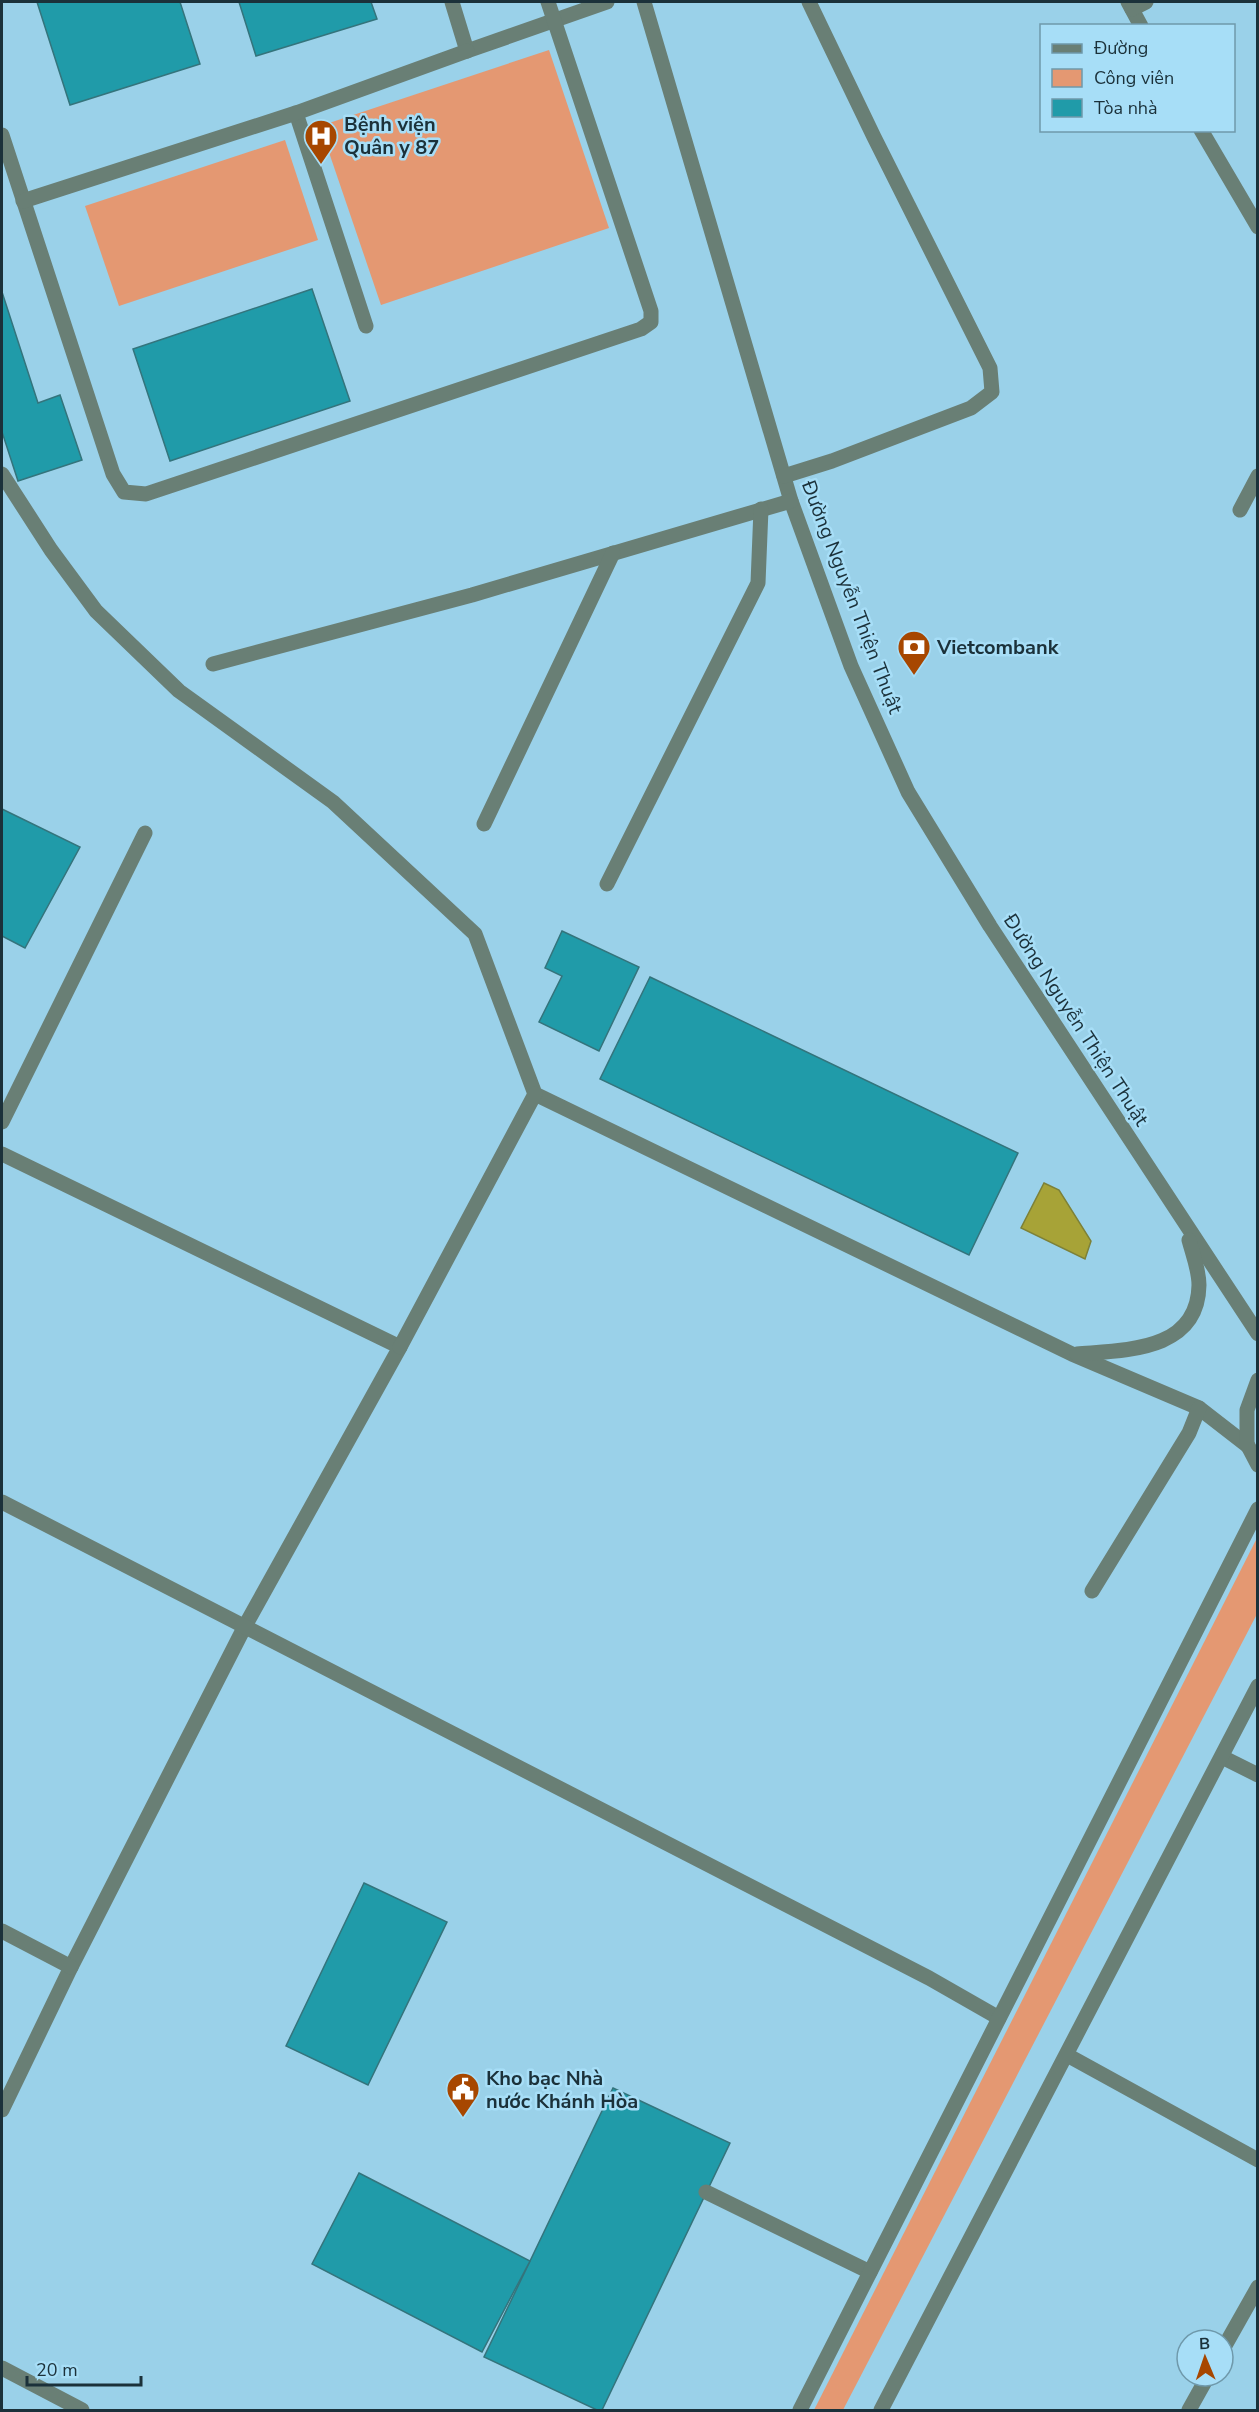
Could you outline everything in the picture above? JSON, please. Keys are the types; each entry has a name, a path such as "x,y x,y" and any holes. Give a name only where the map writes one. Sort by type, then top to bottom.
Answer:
{"street":[{"path":"452,2 467,51"},
{"path":"2,135 113,474 124,492 146,494 641,329 651,322 651,311 548,2"},
{"path":"23,201 296,113 607,2"},
{"name":"Đường Nguyễn Thiện Thuật","path":"644,2 791,501 851,666 908,792 990,927 1257,1334"},
{"path":"784,476 832,461 971,408 992,392 990,368 809,2"},
{"path":"1135,4 1140,24"},
{"path":"296,113 366,326"},
{"path":"1202,132 1257,227"},
{"path":"2,474 51,550 96,611 179,691 333,802 474,934 535,1094 1072,1354 1199,1408 1248,1446"},
{"path":"1240,510 1257,476"},
{"path":"213,664 472,595 791,501"},
{"path":"607,884 758,583 761,509"},
{"path":"484,824 613,554"},
{"path":"2,1122 144,833"},
{"path":"2,2110 71,1967 245,1626 400,1347 535,1094"},
{"path":"2,1155 400,1347"},
{"path":"1072,1354 1150,1346 1171,1337 1184,1326 1194,1309 1199,1288 1198,1270 1185,1226"},
{"path":"1257,1380 1246,1410 1248,1446 1257,1465"},
{"path":"1092,1591 1189,1433 1199,1408"},
{"path":"2,1502 929,1978 999,2019"},
{"path":"800,2410 1257,1509"},
{"path":"881,2410 1257,1686"},
{"path":"1222,1757 1257,1775"},
{"path":"2,1931 71,1967"},
{"path":"1067,2055 1257,2160"},
{"path":"706,2192 870,2272"},
{"path":"1235,2328 1257,2287"},
{"path":"2,2368 82,2410"},
{"path":"1189,2410 1201,2388"}],"green space":[{"path":"549,50 609,228 381,305 320,126"},
{"path":"285,140 318,240 119,306 85,206"},
{"path":"1257,1538 1257,1614 843,2410 814,2410"}],"shaded area":[{"path":"1044,1183 1059,1190 1091,1241 1085,1259 1021,1228"}],"building":[{"path":"37,2 180,2 200,64 70,105"},
{"path":"239,2 371,2 377,19 256,56"},
{"path":"312,289 350,401 170,461 133,349"},
{"path":"2,292 38,403 60,395 82,460 18,481 2,432"},
{"path":"2,809 80,847 25,948 2,936"},
{"path":"562,931 639,967 599,1051 539,1022 562,976 545,968"},
{"path":"650,977 1018,1153 969,1255 600,1079"},
{"path":"364,1883 447,1922 368,2085 286,2046"},
{"path":"613,2088 730,2143 602,2410 597,2410 484,2357"},
{"path":"359,2173 530,2261 482,2352 312,2264"}],"place":[{"name":"Bệnh viện Quân y 87","path":"321,165"},
{"name":"Vietcombank","path":"914,676"},
{"name":"Kho bạc Nhà nước Khánh Hòa","path":"463,2118"}]}
